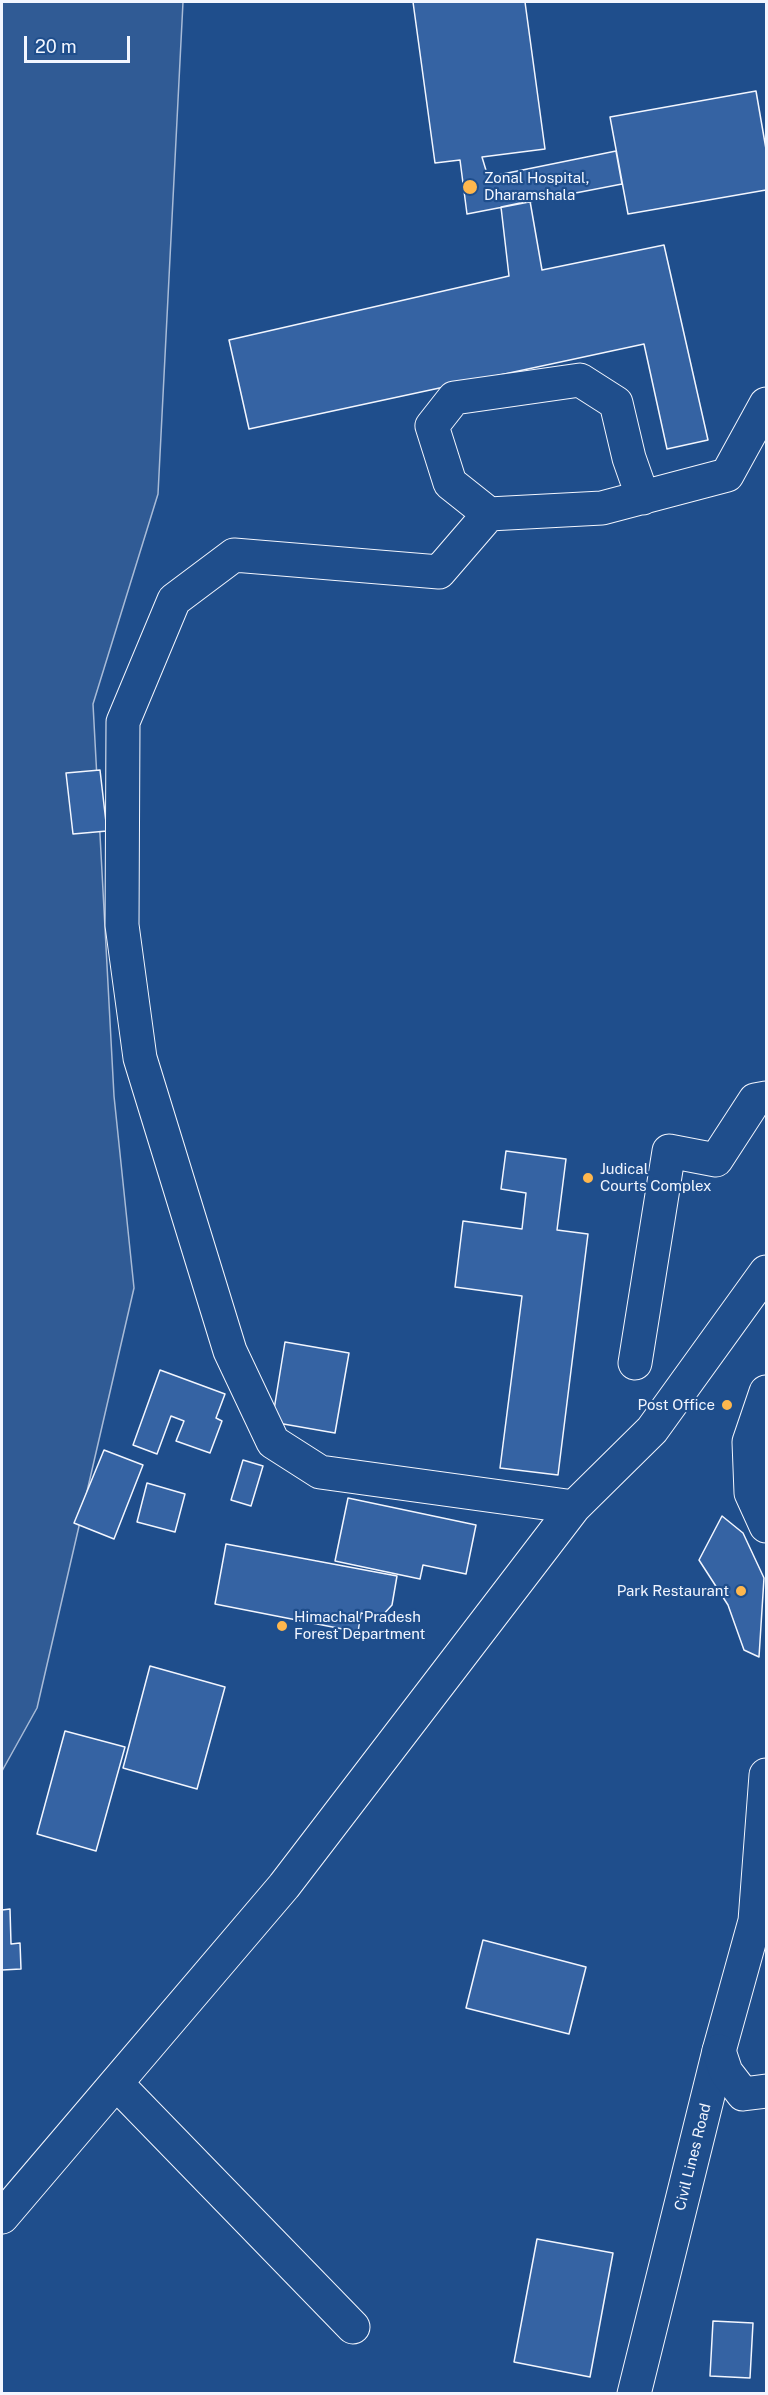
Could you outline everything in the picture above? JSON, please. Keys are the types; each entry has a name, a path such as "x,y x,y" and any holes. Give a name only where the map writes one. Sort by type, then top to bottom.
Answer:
{"main road":[{"path":"643,498 629,458 616,404 580,380 454,398 432,426 450,483 489,514 602,508 643,498 727,475 766,404"},
{"path":"489,514 438,572 234,555 174,600 123,722 122,925 140,1058 230,1351 273,1442 320,1472 574,1507"},
{"path":"635,1363 669,1151 716,1160 755,1100 766,1098"},
{"path":"2,2217 284,1886 574,1507 652,1430 766,1272"},
{"path":"766,1392 749,1442 751,1492 766,1526"},
{"path":"766,1775 755,1921 766,1961"},
{"name":"Civil Lines Road","path":"634,2394 719,2051 755,1921"},
{"path":"719,2051 726,2072 743,2094 766,2091"},
{"path":"117,2083 353,2327"}],"shaded area":[{"path":"2,2 183,2 158,494 93,704 114,1096 134,1288 37,1708 2,1771"}],"building":[{"path":"413,2 525,2 545,149 482,157 488,177 616,151 622,184 467,214 460,160 435,163"},
{"path":"756,91 766,149 766,190 628,214 610,117"},
{"path":"530,201 542,270 664,245 708,440 667,449 644,344 249,429 229,340 509,276 501,207"},
{"path":"100,770 107,831 73,834 66,773"},
{"path":"506,1151 566,1159 557,1230 588,1234 558,1475 500,1468 522,1296 455,1287 463,1221 522,1229 526,1193 501,1189"},
{"path":"285,1342 349,1353 335,1433 272,1422"},
{"path":"160,1370 225,1394 216,1418 222,1421 210,1453 176,1441 184,1421 171,1416 157,1454 133,1445"},
{"path":"104,1450 143,1465 114,1539 74,1523"},
{"path":"243,1460 263,1466 251,1506 231,1500"},
{"path":"147,1483 185,1494 175,1532 137,1522"},
{"path":"348,1498 476,1525 466,1574 423,1565 420,1579 335,1561"},
{"name":"Park Restaurant","path":"722,1516 743,1533 764,1578 759,1657 744,1650 728,1605 699,1560"},
{"path":"226,1544 397,1576 392,1605 381,1617 361,1613 358,1632 215,1604"},
{"path":"150,1666 225,1687 197,1789 123,1768"},
{"path":"65,1731 125,1747 96,1851 37,1834"},
{"path":"10,1909 11,1944 20,1943 21,1969 2,1970 2,1910"},
{"path":"483,1940 586,1967 569,2034 466,2008"},
{"path":"537,2239 613,2253 590,2377 514,2362"},
{"path":"713,2321 753,2323 750,2378 710,2376"}],"place":[{"name":"Zonal Hospital, Dharamshala","path":"470,187"},
{"name":"Judical Courts Complex","path":"588,1178"},
{"name":"Post Office","path":"727,1405"},
{"name":"Park Restaurant","path":"741,1591"},
{"name":"Himachal Pradesh Forest Department","path":"282,1626"}]}
